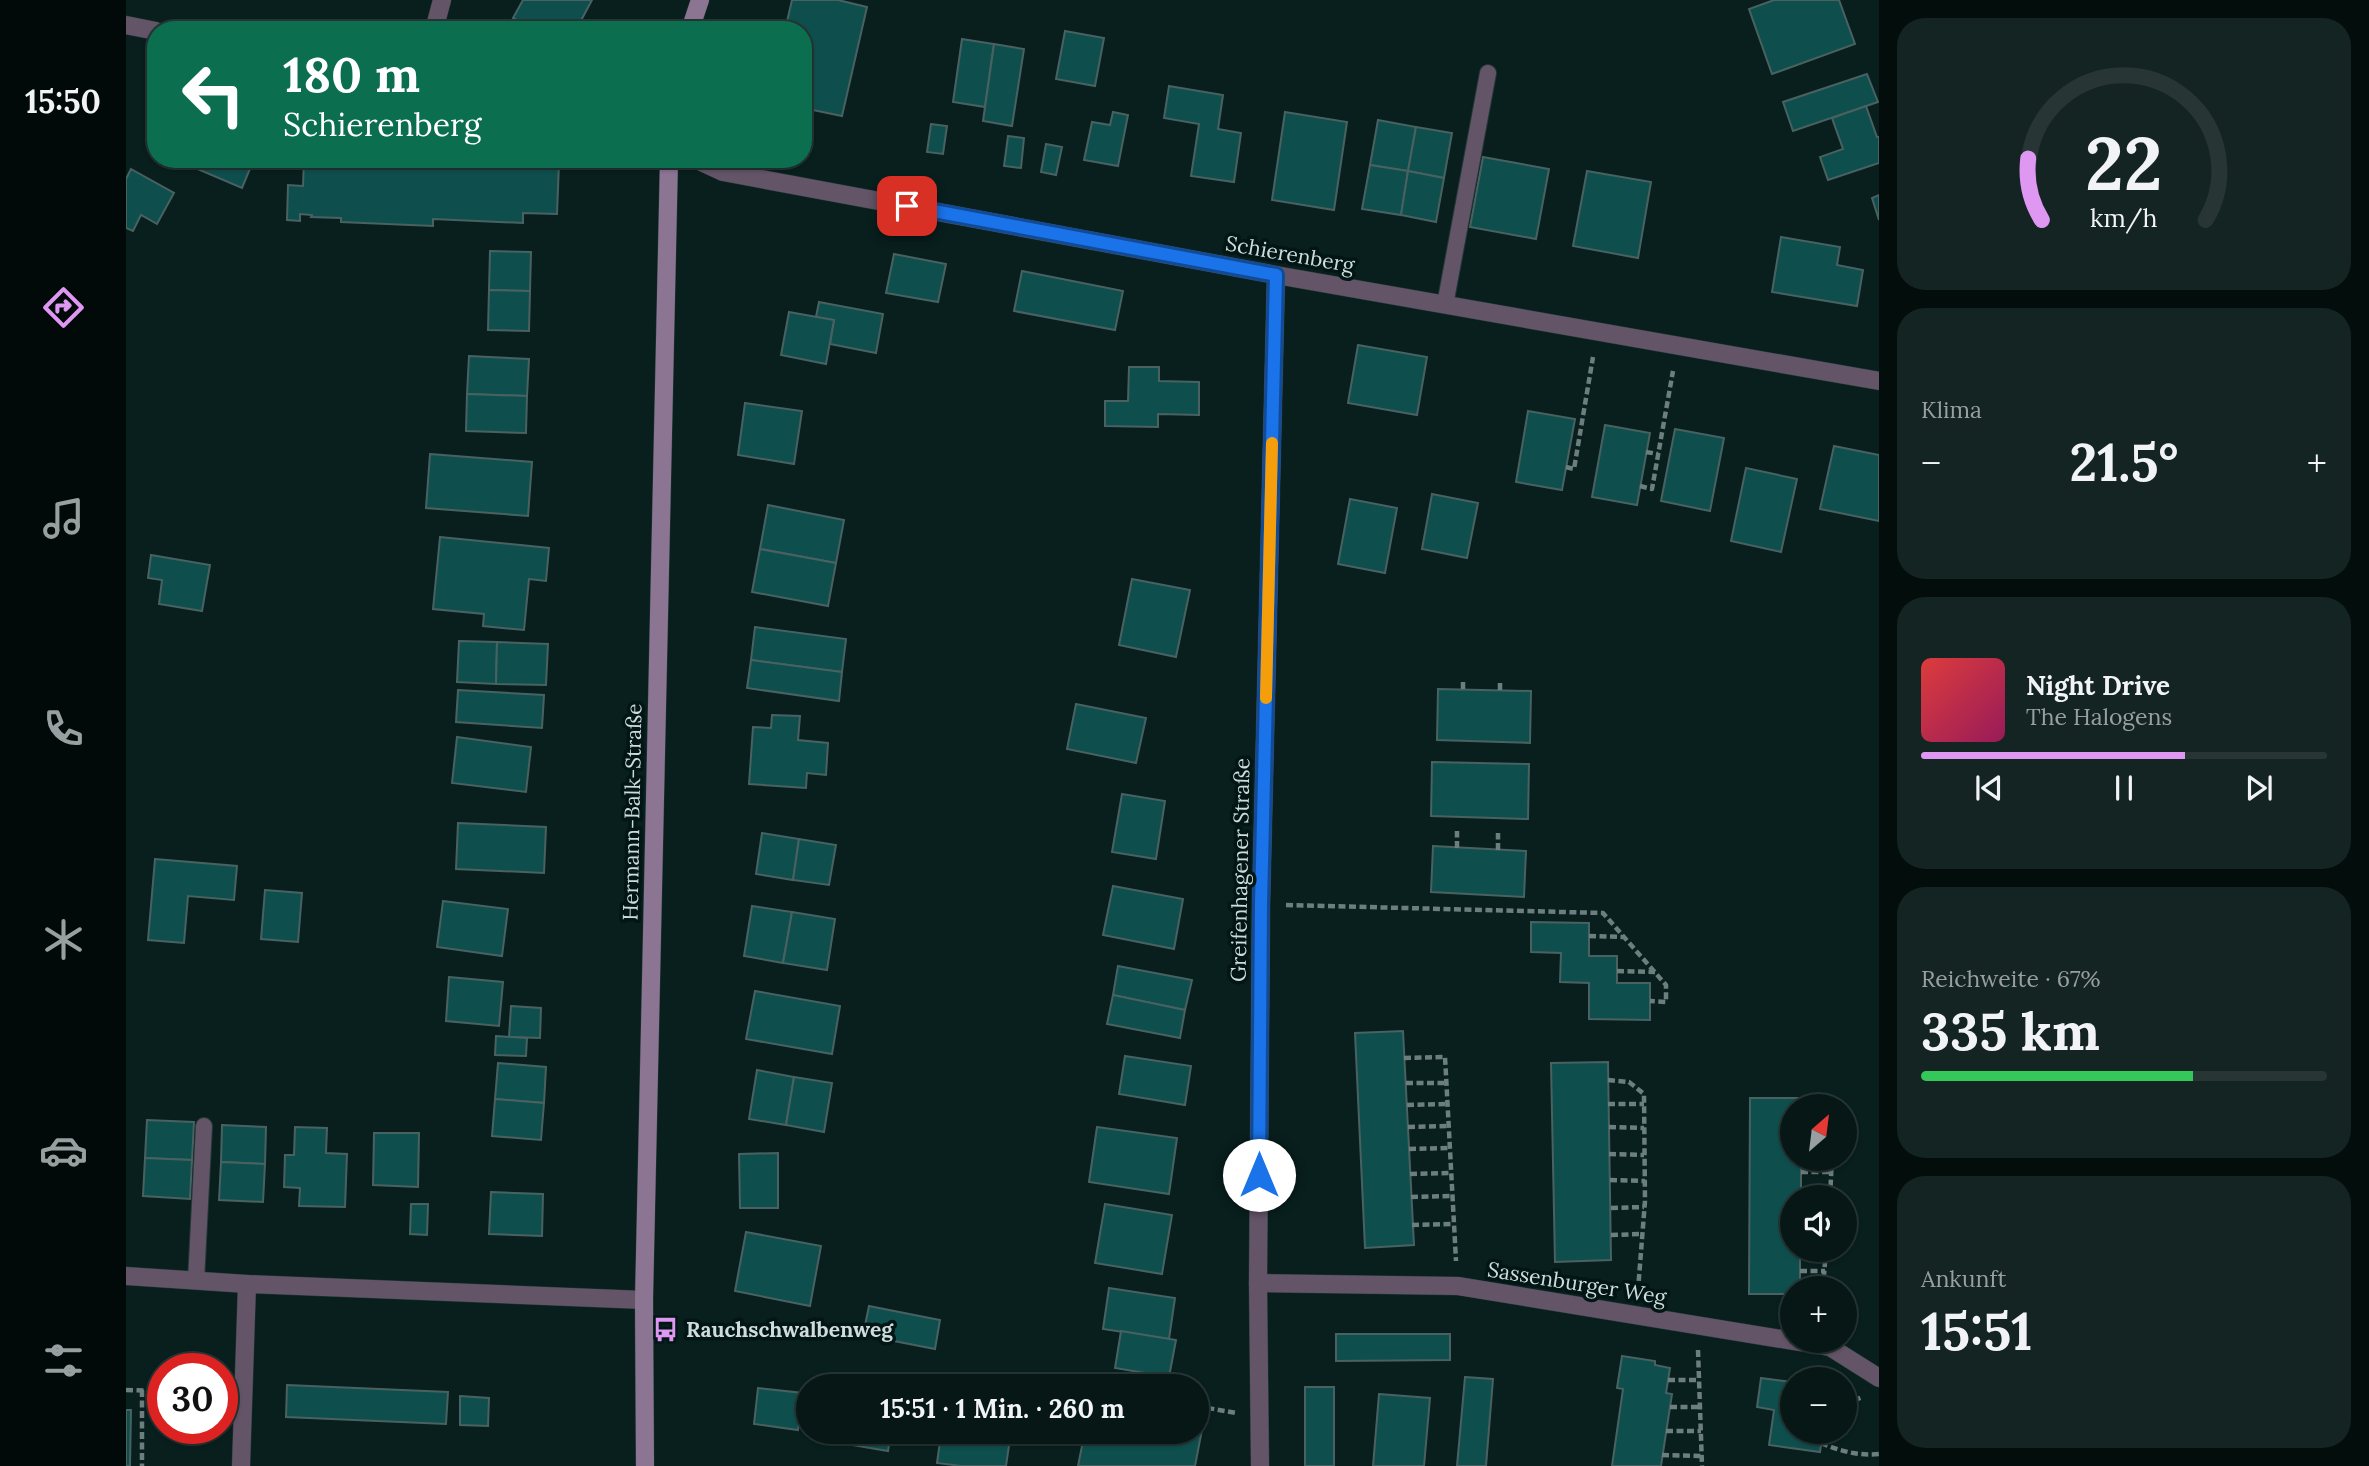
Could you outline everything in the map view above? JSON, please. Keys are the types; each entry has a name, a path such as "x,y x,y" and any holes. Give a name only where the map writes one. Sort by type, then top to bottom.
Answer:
{"street":[{"path":"436,21 442,0"},
{"path":"693,21 700,0"},
{"path":"126,25 147,29"},
{"name":"Hermann-Balk-Straße","path":"645,1466 644,1300 669,168"},
{"name":"Schierenberg","path":"714,168 723,172 1276,275 1879,381"},
{"name":"Greifenhagener Straße","path":"1260,1466 1258,1283 1261,904 1276,275"},
{"path":"126,1276 247,1284 644,1300"},
{"name":"Sassenburger Weg","path":"1258,1283 1458,1286 1830,1347 1879,1378"},
{"path":"241,1466 247,1284"}],"lane":[{"path":"1445,305 1488,73"},
{"path":"196,1281 204,1126"}],"path":[{"path":"1566,467 1574,469 1597,332"},
{"path":"1640,486 1652,489 1677,346"},
{"path":"1572,437 1580,438"},
{"path":"1646,452 1658,454"},
{"path":"1462,690 1463,682"},
{"path":"1500,683 1500,690"},
{"path":"1457,831 1457,848"},
{"path":"1498,833 1498,850"},
{"path":"1261,904 1603,913 1666,985 1666,1002 1650,1001"},
{"path":"1589,936 1624,937"},
{"path":"1617,971 1655,972"},
{"path":"1404,1058 1445,1057 1458,1286"},
{"path":"1608,1080 1629,1082 1644,1094 1645,1181 1636,1315"},
{"path":"1406,1083 1446,1083"},
{"path":"1407,1105 1447,1104"},
{"path":"1608,1104 1644,1104"},
{"path":"1408,1127 1449,1126"},
{"path":"1609,1127 1644,1128"},
{"path":"1409,1149 1450,1148"},
{"path":"1609,1154 1644,1155"},
{"path":"1801,1172 1832,1172 1831,1185"},
{"path":"1410,1174 1451,1173"},
{"path":"1610,1180 1645,1181"},
{"path":"1411,1197 1452,1196"},
{"path":"1611,1208 1644,1207"},
{"path":"1412,1225 1454,1224"},
{"path":"1611,1235 1642,1234"},
{"path":"1824,1276 1825,1262"},
{"path":"1800,1271 1825,1271"},
{"path":"1697,1325 1703,1466"},
{"path":"1668,1380 1699,1380"},
{"path":"126,1390 147,1390"},
{"path":"142,1390 142,1466"},
{"path":"1670,1407 1701,1408"},
{"path":"1209,1408 1258,1417"},
{"path":"1666,1431 1701,1431"},
{"path":"1824,1444 1841,1451 1879,1454"},
{"path":"1662,1455 1702,1457"}],"building":[{"path":"523,0 592,0 581,21 518,21 513,18"},
{"path":"792,0 838,0 867,7 842,116 812,110 812,21 787,21"},
{"path":"1774,0 1839,0 1855,44 1772,74 1749,9"},
{"path":"1065,31 1104,38 1095,86 1056,79"},
{"path":"962,39 994,44 985,107 953,102"},
{"path":"994,44 1024,49 1012,126 983,121"},
{"path":"1867,74 1878,102 1793,131 1783,102"},
{"path":"1169,86 1223,95 1218,129 1241,133 1234,182 1191,176 1199,124 1164,118"},
{"path":"1866,106 1879,137 1879,163 1828,180 1820,157 1843,149 1832,118"},
{"path":"1113,112 1128,115 1118,166 1084,160 1092,122 1110,125"},
{"path":"1285,112 1347,122 1334,210 1272,200"},
{"path":"1378,120 1416,127 1408,171 1370,165"},
{"path":"931,124 947,126 943,154 927,152"},
{"path":"1416,127 1452,133 1444,178 1408,171"},
{"path":"1008,136 1024,138 1021,168 1004,166"},
{"path":"1046,144 1062,147 1056,175 1041,172"},
{"path":"1483,157 1549,169 1536,239 1470,227"},
{"path":"1370,165 1408,171 1401,215 1362,209"},
{"path":"195,168 250,168 242,188"},
{"path":"304,168 559,168 557,214 523,213 523,223 433,219 433,226 341,222 341,218 300,214 300,221 287,220 288,185 303,186"},
{"path":"131,169 174,193 157,224 141,215 133,231 126,228 126,179"},
{"path":"1408,171 1444,178 1436,222 1401,215"},
{"path":"1587,171 1651,182 1638,258 1573,246"},
{"path":"1879,195 1879,220 1872,198"},
{"path":"1781,237 1840,247 1837,265 1863,270 1857,306 1772,292"},
{"path":"490,251 531,252 530,291 489,290"},
{"path":"894,254 946,264 938,302 886,293"},
{"path":"1022,271 1123,291 1115,330 1014,311"},
{"path":"489,290 530,291 529,331 488,330"},
{"path":"819,302 883,314 876,353 830,344 834,320 816,317"},
{"path":"789,312 834,320 826,364 781,355"},
{"path":"1358,345 1427,357 1417,415 1348,403"},
{"path":"469,356 529,359 527,396 467,394"},
{"path":"1129,367 1159,367 1159,381 1199,382 1199,415 1158,414 1158,427 1105,426 1105,401 1128,401"},
{"path":"467,394 527,396 526,433 466,431"},
{"path":"745,403 802,411 794,464 738,455"},
{"path":"1528,411 1575,419 1562,490 1516,482"},
{"path":"1605,425 1650,433 1637,505 1592,497"},
{"path":"1675,429 1724,438 1710,511 1661,501"},
{"path":"1834,446 1879,455 1879,521 1820,509"},
{"path":"430,454 532,462 528,516 426,508"},
{"path":"1746,468 1797,479 1781,552 1731,541"},
{"path":"1432,494 1478,503 1467,558 1422,549"},
{"path":"1350,499 1397,508 1385,573 1338,564"},
{"path":"768,505 844,520 836,563 760,549"},
{"path":"440,537 549,548 546,581 529,579 524,630 483,626 484,614 433,609"},
{"path":"760,549 836,563 828,606 752,592"},
{"path":"151,555 210,565 202,611 159,604 162,580 148,578"},
{"path":"1132,579 1190,590 1176,657 1119,645"},
{"path":"755,627 846,639 842,672 751,660"},
{"path":"459,641 497,642 496,684 457,682"},
{"path":"497,642 548,644 546,685 496,684"},
{"path":"751,660 842,672 839,701 747,688"},
{"path":"1438,689 1531,691 1530,743 1437,740"},
{"path":"458,690 544,695 542,728 456,722"},
{"path":"1076,704 1146,718 1136,763 1067,749"},
{"path":"772,715 800,716 798,740 828,743 826,775 807,773 806,788 749,784 753,727 771,728"},
{"path":"457,737 531,747 526,792 452,783"},
{"path":"1432,762 1529,764 1528,819 1431,816"},
{"path":"1122,794 1165,801 1156,859 1112,852"},
{"path":"458,823 546,827 544,873 456,869"},
{"path":"762,833 799,839 793,880 756,874"},
{"path":"799,839 836,845 829,885 793,880"},
{"path":"1433,846 1526,851 1524,897 1431,892"},
{"path":"155,859 237,866 234,900 188,896 184,943 148,940"},
{"path":"1113,886 1183,899 1174,949 1103,935"},
{"path":"265,890 302,893 298,942 261,939"},
{"path":"443,901 508,909 502,956 437,947"},
{"path":"752,906 792,912 783,963 744,956"},
{"path":"792,912 835,919 827,970 783,963"},
{"path":"1531,922 1589,923 1589,956 1617,956 1617,983 1650,983 1650,1020 1589,1019 1589,983 1560,982 1561,953 1531,952"},
{"path":"1118,966 1192,980 1185,1010 1113,995"},
{"path":"449,977 503,982 499,1026 446,1021"},
{"path":"755,991 840,1006 832,1054 746,1039"},
{"path":"1113,995 1185,1010 1180,1038 1107,1024"},
{"path":"511,1006 541,1008 540,1038 509,1037"},
{"path":"1403,1031 1414,1245 1365,1248 1355,1033"},
{"path":"496,1036 527,1038 526,1056 495,1055"},
{"path":"1125,1056 1191,1066 1185,1105 1119,1094"},
{"path":"1608,1062 1611,1260 1555,1262 1551,1063"},
{"path":"498,1063 546,1067 544,1103 495,1099"},
{"path":"757,1070 794,1077 786,1125 749,1119"},
{"path":"794,1077 832,1083 824,1132 786,1125"},
{"path":"1750,1098 1780,1098 1780,1171 1801,1171 1801,1185 1780,1185 1780,1262 1800,1262 1800,1276 1780,1276 1780,1294 1749,1294"},
{"path":"495,1099 544,1103 541,1140 492,1136"},
{"path":"147,1120 194,1122 192,1160 145,1158"},
{"path":"222,1125 266,1127 265,1164 221,1162"},
{"path":"295,1127 327,1128 326,1153 347,1154 345,1207 299,1206 300,1188 284,1187 285,1155 294,1155"},
{"path":"1097,1127 1177,1138 1169,1194 1089,1182"},
{"path":"374,1133 419,1133 418,1187 373,1185"},
{"path":"778,1153 778,1208 740,1208 739,1154"},
{"path":"145,1158 192,1160 190,1199 143,1196"},
{"path":"221,1162 265,1164 263,1202 219,1200"},
{"path":"491,1192 543,1194 542,1236 489,1234"},
{"path":"411,1204 428,1204 427,1235 410,1234"},
{"path":"1105,1204 1172,1215 1162,1274 1095,1263"},
{"path":"746,1232 821,1246 810,1306 735,1291"},
{"path":"1109,1288 1175,1298 1169,1339 1103,1329"},
{"path":"869,1306 940,1320 935,1349 863,1335"},
{"path":"1121,1331 1176,1340 1170,1374 1115,1368"},
{"path":"1336,1334 1450,1334 1450,1360 1336,1361"},
{"path":"1622,1356 1655,1361 1655,1365 1670,1368 1666,1393 1672,1394 1661,1466 1612,1466 1623,1389 1617,1388"},
{"path":"1465,1377 1493,1379 1486,1466 1457,1466"},
{"path":"1761,1378 1780,1380 1780,1444 1821,1444 1820,1452 1769,1445 1774,1410 1757,1407"},
{"path":"287,1385 448,1392 446,1424 286,1417"},
{"path":"1305,1387 1334,1387 1334,1466 1305,1466"},
{"path":"758,1388 796,1392 796,1430 754,1424"},
{"path":"1379,1394 1430,1398 1424,1466 1373,1466"},
{"path":"460,1396 489,1398 488,1426 460,1425"},
{"path":"126,1410 131,1410 130,1466 126,1466"},
{"path":"852,1444 889,1444 888,1451"},
{"path":"940,1444 1009,1444 1006,1466 937,1463"},
{"path":"1082,1444 1199,1444 1195,1466 1078,1466"}],"slow traffic":[{"path":"1266,698 1272,443"}],"place":[{"name":"Rauchschwalbenweg","path":"666,1329"}],"route":[{"path":"907,206 1276,275 1261,904 1259,1175"}]}
